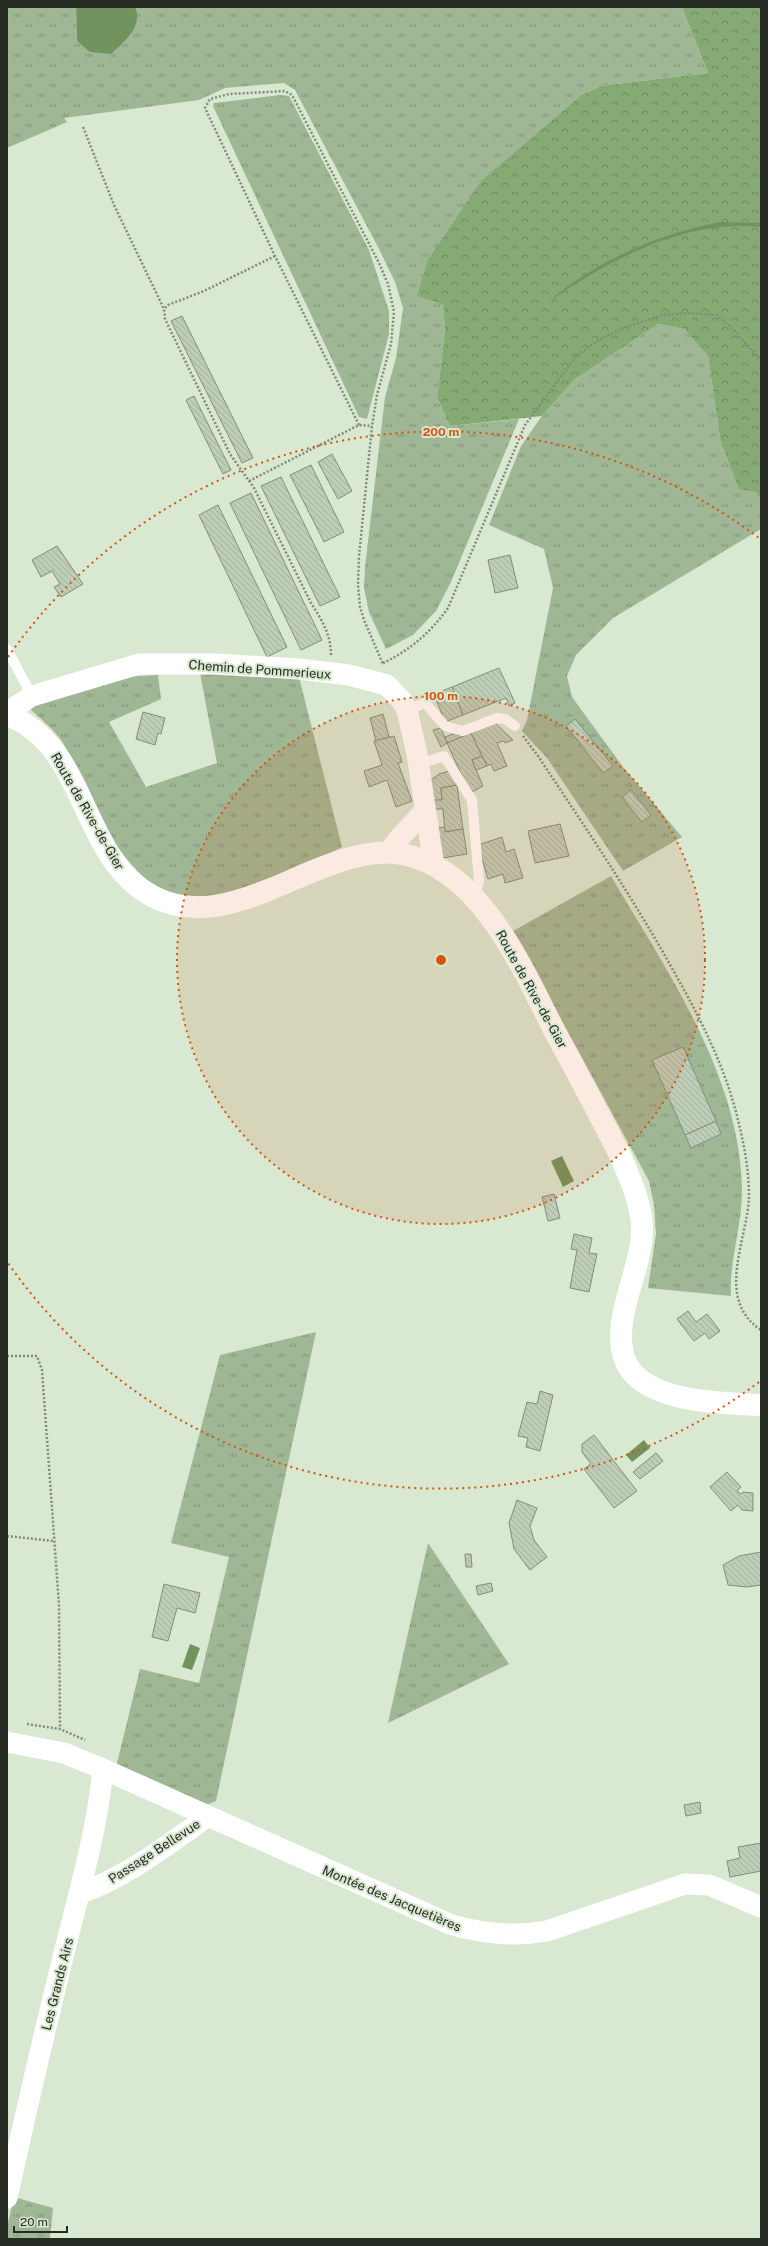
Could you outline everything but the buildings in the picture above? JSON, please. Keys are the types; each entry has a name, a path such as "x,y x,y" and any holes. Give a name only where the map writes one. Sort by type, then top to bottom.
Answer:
{"main road":[{"name":"Route de Rive-de-Gier","path":"7,714 24,721 46,739 62,760 111,856 133,882 150,895 164,902 189,908 223,906 264,892 330,865 367,854 388,853 402,854 434,866 474,898 497,925 517,959 616,1146 632,1182 640,1208 642,1226 640,1254 621,1326 626,1362 639,1378 658,1390 682,1399 761,1405"}],"street":[{"name":"Chemin de Pommerieux","path":"7,714 32,696 139,664 216,664 331,673 349,675 387,685"},
{"path":"387,685 402,701 407,710 419,764 434,866"},
{"path":"388,853 396,841 411,827 425,810"},
{"name":"Montée des Jacquetières","path":"7,1742 64,1753 452,1925 476,1932 525,1935 547,1931 686,1884 709,1885 761,1907"},
{"name":"Les Grands Airs","path":"7,2198 32,2083 79,1894 101,1788 103,1769"},
{"name":"Passage Bellevue","path":"79,1894 102,1886 162,1850 207,1817"}],"lane":[{"path":"7,649 32,696"},
{"path":"407,710 425,703 445,726 463,731 497,718 506,719 515,726"},
{"path":"419,764 444,756 472,800 479,881 474,898"}],"path":[{"path":"359,425 275,256 205,108 210,99 229,94 285,91 292,95 379,263 388,284 394,312 391,344 377,395 372,426 358,556 360,607 364,620 383,663 387,685"},
{"path":"82,127 114,205 164,309 165,319 230,454 254,488 329,635 331,644 331,673"},
{"path":"164,309 168,305 204,291 275,256"},
{"path":"383,663 398,656 435,626 448,608 525,425 576,356 602,338 626,327 663,315 690,313 716,315 733,329 761,361"},
{"path":"249,482 359,425 372,426"},
{"path":"515,726 538,756 652,932 694,1008 719,1059 739,1122 749,1180 747,1216 736,1273 738,1300 743,1312 754,1325 761,1330"},
{"path":"7,1356 37,1356 42,1370 59,1605 60,1729 22,1724"},
{"path":"7,1536 54,1541"}],"green space":[{"path":"7,7 76,7 77,41 135,7 682,7 708,73 600,86 582,95 443,304 445,332 437,397 450,426 519,419 451,582 436,611 413,635 386,649 369,612 364,588 365,567 385,397 396,358 403,308 395,282 379,249 295,90 284,83 225,88 199,100 64,118 67,122 7,148"},
{"path":"682,7 761,7 761,499 756,492 739,489 720,438 708,356 684,329 658,324 574,380 542,416 450,426 437,397 445,332 443,304 417,296 428,260 482,180 582,95 600,86 708,73"},
{"path":"280,95 289,96 369,250 389,311 389,334 367,419 359,417 213,106 214,103"},
{"path":"658,324 684,329 708,356 720,438 761,499 761,529 613,618 576,655 567,676 572,697 623,767 682,837 623,871 547,758 522,731 527,720 553,588 544,549 489,525 521,446 542,416 574,380"},
{"path":"200,673 299,677 342,847 272,879 219,895 194,896 169,892 148,881 130,863 105,827 61,740 47,724 31,710 32,703 127,677 158,675 161,699 109,722 146,787 217,763"},
{"path":"611,876 677,987 697,1026 715,1066 729,1107 738,1149 742,1191 740,1218 732,1270 731,1296 648,1288 656,1234 654,1205 649,1181 513,931"},
{"path":"316,1332 216,1801 206,1805 116,1767 140,1669 199,1683 229,1557 171,1543 220,1355"},
{"path":"428,1543 509,1664 388,1723"},
{"path":"14,2197 53,2208 50,2239 7,2239 7,2227"}],"shaded area":[{"path":"76,7 135,7 137,21 131,34 111,54 90,52 77,41"},
{"path":"721,222 761,223 761,227 732,226 704,229 676,236 622,258 597,271 548,302 587,274 629,251 675,233"},
{"path":"562,1156 574,1181 563,1187 551,1161"},
{"path":"644,1440 650,1448 632,1462 626,1455"},
{"path":"190,1644 200,1648 192,1670 182,1667"}]}
